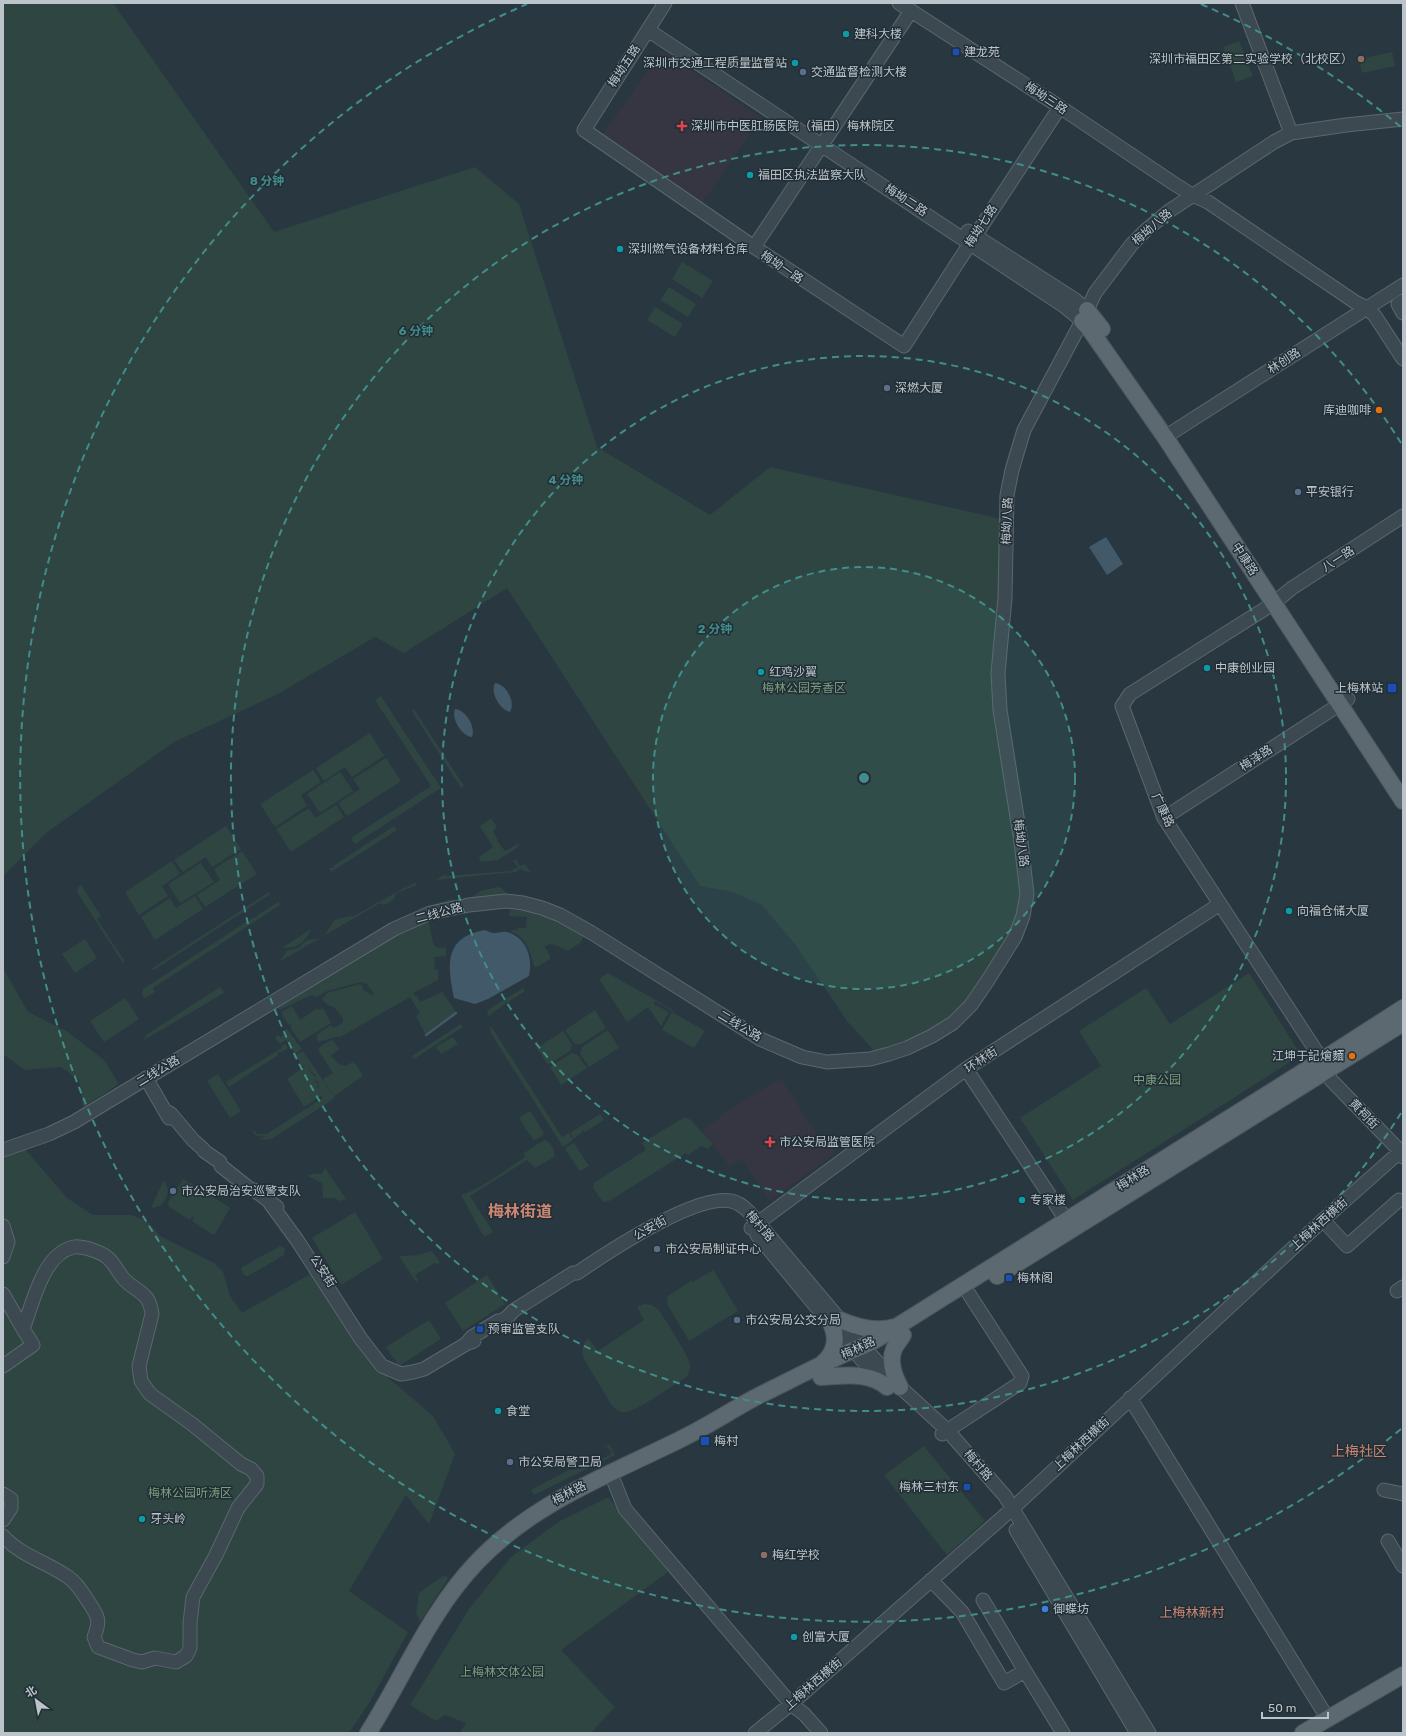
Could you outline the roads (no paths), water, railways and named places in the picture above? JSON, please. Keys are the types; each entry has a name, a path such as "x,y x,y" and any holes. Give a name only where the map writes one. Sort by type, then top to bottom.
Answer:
{"main road":[{"name":"中康路","path":"1085,315 1092,331 1169,434 1344,701 1403,784"},
{"name":"中康路","path":"1344,701 1403,801"},
{"name":"梅林路","path":"368,1733 426,1632 446,1601 476,1562 507,1533 546,1506 577,1488 682,1439 742,1404 820,1372 862,1352 969,1294 1324,1066 1403,1008"},
{"name":"梅林路","path":"901,1331 1066,1220 1324,1066 1403,1023"},
{"path":"836,1323 901,1331 894,1349 894,1387 865,1376 820,1372 834,1346 836,1323"},
{"name":"梅林路","path":"375,1733 446,1613 462,1590 486,1562 505,1544 558,1508 613,1479 682,1448 820,1372"},
{"path":"1326,1726 1403,1675"},
{"path":"1303,1733 1326,1726 1403,1688"}],"street":[{"name":"梅坳五路","path":"584,130 665,3"},
{"name":"梅坳三路","path":"900,3 1192,195 1208,202 1355,302 1368,308"},
{"path":"1242,3 1291,133"},
{"path":"754,247 911,11"},
{"name":"梅坳二路","path":"651,26 973,239 1064,306 1085,315"},
{"name":"梅坳七路","path":"904,346 1060,107"},
{"name":"梅坳八路","path":"870,1059 906,1048 926,1039 943,1030 962,1014 988,980 1015,937 1024,916 1027,894 1025,875 1000,710 998,673 1005,598 1008,495 1012,470 1024,430 1085,315 1095,293 1132,244 1169,211 1291,133 1403,119"},
{"name":"梅坳一路","path":"584,130 754,247 904,346"},
{"name":"林创路","path":"1169,434 1403,285"},
{"path":"1403,301 1398,304 1403,313"},
{"path":"1368,308 1375,316 1403,359"},
{"name":"八一路","path":"1278,600 1292,588 1403,516"},
{"name":"广康路","path":"1278,600 1130,694 1122,706 1164,818 1324,1066"},
{"name":"梅泽路","path":"1164,818 1344,701"},
{"name":"二线公路","path":"3,1150 48,1134 74,1122 394,929 412,920 430,913 462,906 506,901 523,903 542,908 574,922 760,1039 782,1050 802,1057 827,1062 870,1059"},
{"name":"环林街","path":"754,1225 966,1069 1220,904"},
{"name":"黄祠街","path":"1324,1066 1331,1080 1402,1152"},
{"path":"966,1069 1066,1220"},
{"name":"公安街","path":"146,1078 166,1111 171,1114 204,1152 212,1158 218,1160 221,1166 250,1189 254,1190 270,1203 277,1206 301,1237 365,1336 367,1345 382,1366 401,1374 424,1369 466,1344 481,1337 500,1325 505,1319 516,1315 575,1277 577,1273 665,1218 706,1202 729,1201"},
{"name":"上梅林西横街","path":"755,1733 791,1704 1010,1511 1323,1220 1402,1152"},
{"path":"1323,1220 1347,1246 1400,1200"},
{"name":"梅村路","path":"729,1201 754,1225 836,1323 894,1387 944,1432 978,1477 1010,1511 1149,1733"},
{"path":"3,1226 8,1242 3,1257"},
{"path":"3,1536 12,1546 68,1577 76,1584 98,1616 98,1627 94,1637 98,1647 142,1662 155,1658 176,1662 186,1656 190,1648 190,1623 193,1598 216,1555 238,1508 257,1484 257,1476 251,1469 241,1464 192,1424 150,1394 141,1380 139,1366 152,1314 151,1305 146,1294 134,1288 124,1279 108,1258 93,1250 75,1246 61,1253 46,1269 23,1329"},
{"path":"3,1294 33,1345 3,1366"},
{"path":"944,1432 1020,1383 1022,1376 969,1294"},
{"path":"1130,1398 1326,1726"},
{"path":"613,1479 625,1509 791,1704 804,1714 821,1733"},
{"path":"1384,1490 1403,1494"},
{"path":"3,1494 11,1498 11,1508 3,1520"},
{"name":"梅村路","path":"1010,1511 1137,1733"},
{"path":"1388,1541 1403,1566"},
{"path":"931,1580 962,1612 1004,1683 1025,1670"},
{"path":"983,1600 1063,1733"}],"waterway":[{"path":"426,1035 456,1013"}],"place":[{"name":"建科大楼","path":"846,34"},
{"name":"建龙苑","path":"956,52"},
{"name":"深圳市福田区第二实验学校（北校区）","path":"1361,59"},
{"name":"深圳市交通工程质量监督站","path":"795,63"},
{"name":"交通监督检测大楼","path":"803,72"},
{"name":"深圳市中医肛肠医院（福田）梅林院区","path":"682,126"},
{"name":"福田区执法监察大队","path":"750,175"},
{"name":"深圳燃气设备材料仓库","path":"620,249"},
{"name":"深燃大厦","path":"887,388"},
{"name":"库迪咖啡","path":"1379,410"},
{"name":"平安银行","path":"1298,492"},
{"name":"中康创业园","path":"1207,668"},
{"name":"红鸡沙翼","path":"761,672"},
{"name":"上梅林站","path":"1392,688"},
{"name":"向福仓储大厦","path":"1289,911"},
{"name":"江坤于記燴麵","path":"1352,1056"},
{"name":"市公安局监管医院","path":"770,1142"},
{"name":"市公安局治安巡警支队","path":"173,1191"},
{"name":"专家楼","path":"1022,1200"},
{"name":"市公安局制证中心","path":"657,1249"},
{"name":"梅林阁","path":"1009,1278"},
{"name":"市公安局公交分局","path":"737,1320"},
{"name":"预审监管支队","path":"480,1329"},
{"name":"食堂","path":"498,1411"},
{"name":"梅村","path":"705,1441"},
{"name":"市公安局警卫局","path":"510,1462"},
{"name":"梅林三村东","path":"967,1487"},
{"name":"牙头岭","path":"142,1519"},
{"name":"梅红学校","path":"764,1555"},
{"name":"御蝶坊","path":"1045,1609"},
{"name":"创富大厦","path":"794,1637"}],"district":[{"name":"梅林街道","path":"520,1211"},
{"name":"上梅社区","path":"1359,1451"},
{"name":"上梅林新村","path":"1192,1612"}],"park label":[{"name":"梅林公园芳香区","path":"804,688"},
{"name":"中康公园","path":"1157,1080"},
{"name":"梅林公园听涛区","path":"190,1493"},
{"name":"上梅林文体公园","path":"502,1672"}]}
